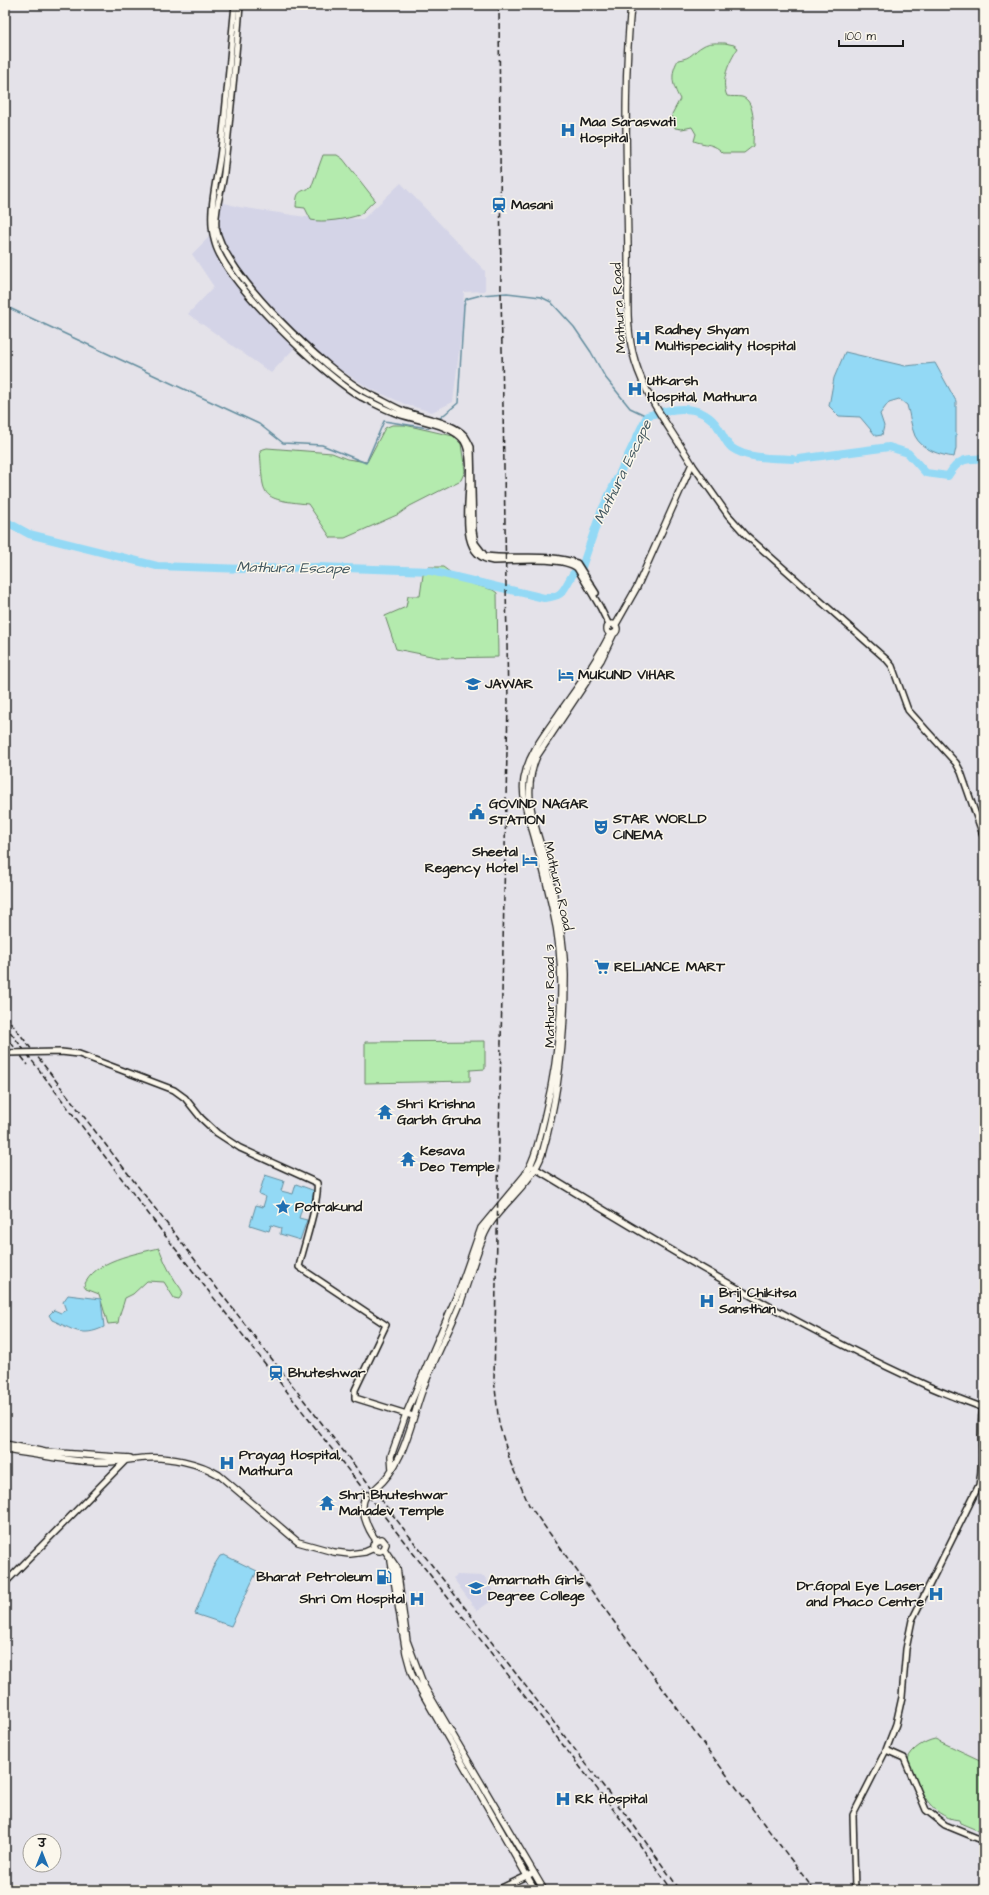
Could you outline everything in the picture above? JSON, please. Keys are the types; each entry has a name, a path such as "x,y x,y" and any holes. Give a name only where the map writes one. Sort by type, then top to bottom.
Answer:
{"main road":[{"name":"Mathura Road","path":"631,5 626,114 629,310 634,358 643,383 655,405 692,464"},
{"path":"612,625 637,587 692,464"},
{"name":"Mathura Road","path":"539,837 531,811 529,796 531,770 537,756 579,690 612,633 607,630 612,625"},
{"name":"Mathura Road","path":"533,1167 554,1080 558,1038 560,976 554,913 527,814 524,781 529,760 579,690"},
{"name":"Mathura Road 3","path":"533,1167 541,1156 559,1077 563,1037 565,974 560,923 539,837"},
{"path":"392,1470 391,1456 406,1414 460,1288 481,1228 533,1167"},
{"path":"376,1488 387,1479 399,1457 422,1392 460,1304 484,1235 489,1225 533,1167"},
{"path":"5,1444 58,1453 127,1460"},
{"path":"5,1450 68,1460 127,1460 146,1457 186,1461 208,1468 298,1542 310,1547 350,1554 365,1552 374,1548"},
{"path":"367,1495 364,1498 363,1508 365,1518 376,1540"},
{"path":"376,1540 379,1539 384,1541 384,1549 397,1568 407,1641 421,1679 544,1890"},
{"path":"374,1548 373,1545 376,1540"},
{"path":"374,1548 380,1551 384,1549"},
{"path":"390,1557 406,1653 412,1675 535,1890"}],"street":[{"path":"235,5 221,150 212,208 215,243 222,259 269,318 339,381 360,396 379,406 394,413 439,427 458,436 463,441 469,466 469,531 471,546 476,554 485,560 493,561 560,561 572,564 577,568 612,625"},
{"path":"240,5 229,130 216,220 220,241 236,269 251,289 291,332 353,384 402,410 457,430 465,436 471,447 473,531 475,543 485,556 561,558 577,563 587,577 612,625"},
{"path":"231,272 236,269"},
{"path":"692,464 728,515 746,534 892,666 908,710 956,763 961,772 984,838"},
{"path":"5,1053 61,1052 79,1054 174,1090 185,1098 201,1118 217,1133 240,1148 317,1183 318,1188 299,1267 386,1325 354,1393 355,1398 414,1416"},
{"path":"533,1167 700,1268 844,1345 928,1386 984,1406 980,1485 912,1620 906,1649 902,1697 896,1724 886,1750 853,1815 855,1890"},
{"path":"5,1583 127,1460"},
{"path":"886,1750 904,1758 926,1810 945,1825 984,1841"},
{"path":"497,1890 533,1873"}],"shaded area":[{"path":"401,183 485,271 485,291 464,292 462,327 453,402 432,412 407,405 369,388 331,364 302,340 271,373 188,314 214,287 192,254 217,229 221,202 239,207 306,217 363,219"},
{"name":"Amarnath Girls Degree College","path":"457,1575 484,1576 497,1597 477,1611 453,1578"}],"green space":[{"path":"725,43 734,45 738,48 726,71 724,84 727,96 742,97 747,100 752,111 753,146 744,153 723,153 716,147 694,141 696,134 692,127 682,129 675,128 672,114 680,99 675,89 673,80 675,65 678,60 690,56 705,45"},
{"path":"323,155 337,155 343,159 375,200 359,215 335,220 316,221 311,220 305,208 296,207 297,196 300,192 311,188"},
{"path":"392,425 405,425 453,436 461,444 465,471 461,480 410,506 399,514 345,538 331,538 308,504 280,500 271,497 266,492 263,486 260,450 267,448 332,453 347,459 367,462 385,428"},
{"path":"427,567 443,567 462,581 493,590 497,593 498,657 441,658 396,649 385,616 406,607 408,596 420,596 423,575"},
{"path":"485,1041 485,1069 470,1070 470,1081 365,1083 365,1042"},
{"path":"159,1248 169,1270 183,1293 179,1299 174,1298 164,1282 147,1281 133,1294 125,1298 118,1323 108,1324 99,1294 86,1289 84,1286 89,1277 106,1264 127,1256"},
{"path":"935,1739 984,1762 984,1833 960,1823 959,1820 948,1818 939,1813 925,1798 915,1779 908,1759 910,1755 919,1746"}],"water":[{"path":"845,352 905,366 935,363 956,401 956,448 954,457 932,451 918,441 915,436 907,405 899,399 889,402 880,414 884,426 882,435 876,436 860,417 839,416 829,406 834,378"},
{"name":"Potrakund","path":"265,1175 284,1181 281,1191 293,1194 296,1184 315,1191 310,1210 302,1208 299,1218 307,1220 300,1240 280,1234 281,1228 271,1225 269,1231 250,1225 256,1205 263,1207 266,1197 259,1194"},
{"path":"68,1295 101,1299 104,1327 89,1332 83,1332 77,1331 52,1320 49,1315 54,1310 61,1313 66,1310 63,1302"},
{"path":"224,1555 257,1571 231,1626 195,1614 213,1567 220,1556"}],"waterway":[{"path":"439,419 458,403 464,305 466,299 481,295 507,293 541,297 551,302 574,327 591,352 605,377 630,408 647,416"},
{"path":"5,306 259,424 283,443 322,445 366,463 384,421 428,428 434,426"},
{"name":"Mathura Escape","path":"582,567 600,514 647,416 664,411 682,409 700,412 708,416 715,423 725,440 738,452 753,456 792,459"},
{"name":"Mathura Escape","path":"799,459 889,447 908,453 926,473 948,476 955,466 967,459 984,459"},
{"name":"Mathura Escape","path":"5,521 29,534 157,566 245,569 317,567 431,571 544,598 560,594 565,589 573,574"}],"tunnel":[{"path":"367,1495 376,1488"}],"railway":[{"path":"499,5 501,290 508,702 494,1379 499,1424 511,1464 529,1505 698,1737 814,1890"},
{"path":"5,1015 635,1827 680,1890"},
{"path":"5,1025 160,1229 630,1831 672,1890"},
{"path":"5,1035 28,1065"}],"place":[{"name":"Maa Saraswati Hospital","path":"568,130"},
{"name":"Masani","path":"499,205"},
{"name":"Radhey Shyam Multispeciality Hospital","path":"643,338"},
{"name":"Utkarsh Hospital, Mathura","path":"635,389"},
{"name":"MUKUND VIHAR","path":"566,675"},
{"name":"JAWAR","path":"473,684"},
{"name":"GOVIND NAGAR STATION","path":"477,812"},
{"name":"STAR WORLD CINEMA","path":"601,827"},
{"name":"Sheetal Regency Hotel","path":"530,860"},
{"name":"RELIANCE MART","path":"602,967"},
{"name":"Shri Krishna Garbh Gruha","path":"385,1112"},
{"name":"Kesava Deo Temple","path":"408,1159"},
{"name":"Potrakund","path":"283,1207"},
{"name":"Brij Chikitsa Sansthan","path":"707,1301"},
{"name":"Bhuteshwar","path":"276,1373"},
{"name":"Prayag Hospital, Mathura","path":"227,1463"},
{"name":"Shri Bhuteshwar Mahadev Temple","path":"327,1503"},
{"name":"Bharat Petroleum","path":"384,1577"},
{"name":"Amarnath Girls Degree College","path":"476,1588"},
{"name":"Dr.Gopal Eye Laser and Phaco Centre","path":"936,1594"},
{"name":"Shri Om Hospital","path":"417,1599"},
{"name":"RK Hospital","path":"563,1799"}]}
